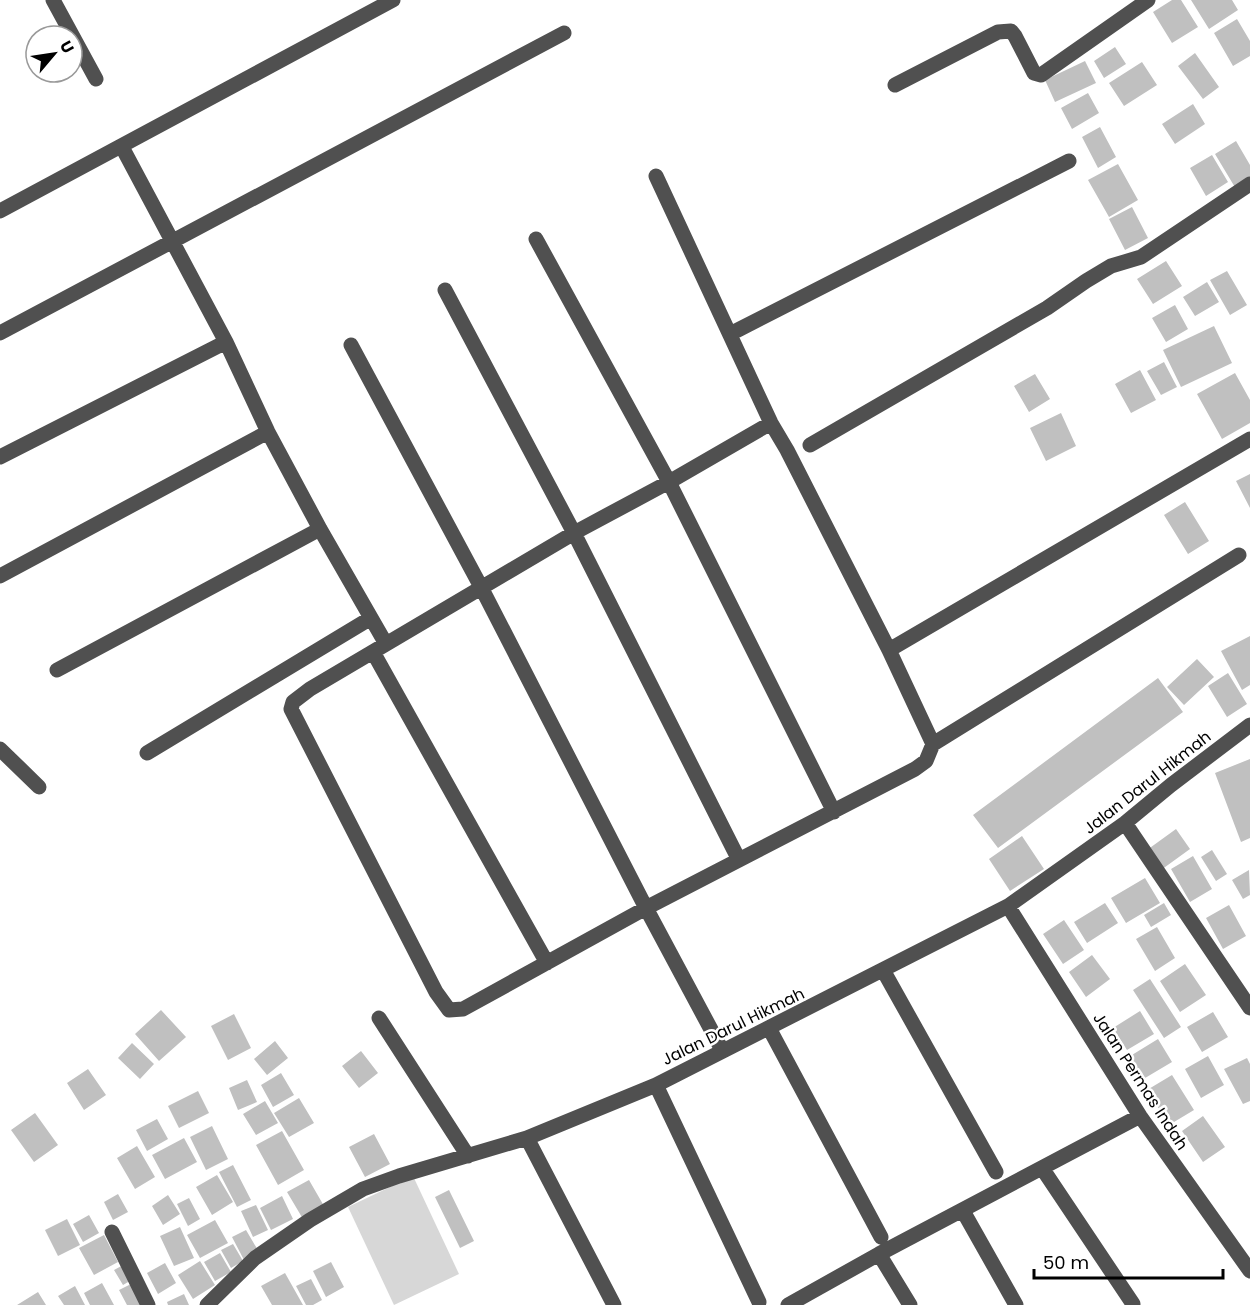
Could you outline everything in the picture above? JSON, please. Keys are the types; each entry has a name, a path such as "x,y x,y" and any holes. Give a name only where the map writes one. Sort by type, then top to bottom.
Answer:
{"street":[{"path":"53,0 96,79"},
{"path":"0,211 393,0"},
{"path":"895,85 1006,30 1011,31 1015,36 1034,73 1041,75 1148,0"},
{"path":"0,333 564,33"},
{"path":"122,147 225,342 268,432 371,618 380,648 547,963"},
{"path":"730,333 1069,161"},
{"path":"656,176 771,423 889,650 933,744"},
{"path":"810,445 1047,308 1111,266 1141,257 1250,184"},
{"path":"536,239 669,482 834,812"},
{"path":"445,290 574,534 739,860"},
{"path":"0,458 225,342"},
{"path":"351,345 481,587 646,908 723,1050"},
{"path":"771,423 481,587 293,702 291,709 440,998 449,1010 463,1010 646,908 915,769 926,761 933,744 1239,555"},
{"path":"0,576 268,432"},
{"path":"889,650 1250,439"},
{"path":"57,670 320,529"},
{"path":"147,753 371,618"},
{"name":"Jalan Darul Hikmah","path":"207,1305 255,1258 284,1237 363,1190 399,1176 527,1138 656,1084 1008,906 1125,822 1171,784 1250,725"},
{"path":"0,749 39,787"},
{"path":"1125,822 1250,1008"},
{"name":"Jalan Permas Indah","path":"1008,906 1140,1116 1250,1271"},
{"path":"883,970 996,1172"},
{"path":"379,1018 468,1156"},
{"path":"769,1028 880,1237"},
{"path":"656,1084 759,1302"},
{"path":"793,1304 879,1254 1140,1116"},
{"path":"527,1138 614,1305"},
{"path":"1042,1168 1133,1304"},
{"path":"963,1211 1016,1305"},
{"path":"112,1232 148,1305"},
{"path":"879,1254 910,1305"}],"shaded area":[{"path":"413,1176 459,1274 394,1305 348,1207"}],"building":[{"path":"1172,0 1181,0 1198,27 1172,43 1153,12"},
{"path":"1191,0 1232,0 1238,10 1209,29"},
{"path":"1237,19 1250,41 1250,56 1233,66 1214,33"},
{"path":"1115,47 1126,64 1104,78 1094,61"},
{"path":"1195,53 1219,87 1203,99 1178,66"},
{"path":"1085,61 1096,83 1055,102 1045,80"},
{"path":"1142,62 1157,85 1124,106 1109,83"},
{"path":"1088,93 1099,113 1072,129 1061,108"},
{"path":"1193,104 1205,124 1175,144 1162,124"},
{"path":"1100,127 1116,157 1098,168 1082,137"},
{"path":"1236,141 1250,165 1250,181 1236,189 1215,154"},
{"path":"1212,155 1228,182 1206,196 1190,168"},
{"path":"1118,164 1138,200 1109,217 1088,180"},
{"path":"1132,207 1148,238 1125,250 1109,219"},
{"path":"1166,261 1182,286 1153,304 1137,279"},
{"path":"1227,271 1247,305 1230,315 1210,280"},
{"path":"1207,282 1219,302 1195,316 1183,297"},
{"path":"1175,305 1188,329 1166,342 1152,318"},
{"path":"1214,326 1232,363 1181,387 1163,350"},
{"path":"1164,362 1177,387 1161,395 1147,371"},
{"path":"1140,370 1156,400 1131,413 1115,384"},
{"path":"1235,373 1250,400 1250,423 1222,439 1197,394"},
{"path":"1035,374 1050,399 1029,412 1014,386"},
{"path":"1061,413 1076,446 1046,461 1030,428"},
{"path":"1250,474 1250,508 1236,481"},
{"path":"1185,502 1209,541 1188,554 1164,515"},
{"path":"1250,636 1250,685 1242,690 1221,651"},
{"path":"1197,659 1214,677 1184,705 1167,687"},
{"path":"1228,673 1247,704 1227,717 1208,686"},
{"path":"1158,678 1183,712 998,848 973,815"},
{"path":"1250,759 1250,838 1241,842 1215,773"},
{"path":"1176,829 1190,849 1161,870 1147,850"},
{"path":"1022,836 1044,869 1010,891 989,859"},
{"path":"1212,850 1227,874 1216,881 1201,857"},
{"path":"1193,856 1212,889 1190,902 1171,869"},
{"path":"1249,870 1250,895 1243,899 1232,880"},
{"path":"1145,878 1160,903 1126,923 1111,898"},
{"path":"1105,903 1118,923 1087,943 1074,922"},
{"path":"1164,903 1171,915 1151,927 1144,915"},
{"path":"1229,905 1246,936 1223,949 1206,918"},
{"path":"1064,920 1084,950 1063,964 1043,934"},
{"path":"1157,927 1175,958 1155,971 1136,939"},
{"path":"1092,955 1110,979 1086,997 1069,972"},
{"path":"1185,964 1206,995 1180,1012 1160,981"},
{"path":"1150,979 1181,1027 1164,1038 1133,990"},
{"path":"161,1010 186,1037 159,1061 135,1034"},
{"path":"1140,1011 1154,1034 1127,1050 1113,1028"},
{"path":"1213,1012 1228,1037 1202,1052 1187,1027"},
{"path":"234,1014 251,1048 228,1060 211,1026"},
{"path":"1158,1039 1172,1062 1140,1081 1127,1058"},
{"path":"275,1041 288,1058 267,1075 254,1059"},
{"path":"132,1043 154,1064 140,1079 118,1058"},
{"path":"361,1051 378,1073 359,1088 342,1066"},
{"path":"1208,1056 1224,1085 1201,1098 1185,1069"},
{"path":"1247,1058 1250,1064 1250,1101 1243,1104 1224,1069"},
{"path":"88,1069 106,1095 84,1110 67,1083"},
{"path":"281,1073 294,1095 273,1107 261,1085"},
{"path":"1172,1075 1194,1110 1169,1125 1147,1090"},
{"path":"247,1080 257,1102 238,1110 229,1088"},
{"path":"198,1091 209,1113 179,1128 168,1106"},
{"path":"299,1098 314,1123 289,1137 274,1113"},
{"path":"265,1101 278,1123 256,1135 243,1114"},
{"path":"35,1113 58,1145 34,1162 11,1130"},
{"path":"1203,1116 1225,1147 1203,1162 1182,1131"},
{"path":"157,1119 168,1139 147,1151 136,1130"},
{"path":"212,1126 228,1159 206,1170 190,1137"},
{"path":"282,1131 304,1170 278,1185 256,1145"},
{"path":"374,1134 390,1164 365,1177 349,1147"},
{"path":"184,1138 197,1162 165,1179 152,1155"},
{"path":"137,1146 155,1177 135,1189 117,1158"},
{"path":"233,1165 251,1200 237,1207 219,1172"},
{"path":"217,1175 233,1202 212,1215 196,1187"},
{"path":"309,1180 324,1206 303,1219 287,1192"},
{"path":"449,1190 474,1241 460,1248 435,1197"},
{"path":"118,1194 128,1212 113,1220 104,1202"},
{"path":"168,1195 180,1214 163,1225 152,1206"},
{"path":"282,1196 293,1219 271,1230 260,1208"},
{"path":"189,1198 200,1219 188,1226 177,1204"},
{"path":"256,1205 268,1230 253,1237 241,1211"},
{"path":"89,1215 99,1233 83,1242 73,1224"},
{"path":"67,1219 80,1245 58,1256 45,1230"},
{"path":"215,1220 228,1243 200,1258 187,1235"},
{"path":"180,1227 194,1258 174,1266 160,1236"},
{"path":"246,1230 259,1252 244,1260 232,1237"},
{"path":"104,1235 118,1262 94,1275 79,1248"},
{"path":"233,1244 243,1261 231,1268 221,1250"},
{"path":"220,1253 231,1272 215,1281 204,1262"},
{"path":"200,1261 215,1285 193,1299 178,1275"},
{"path":"331,1262 344,1287 326,1297 313,1271"},
{"path":"127,1263 135,1278 123,1285 114,1270"},
{"path":"165,1263 176,1283 158,1294 147,1273"},
{"path":"285,1273 303,1305 272,1305 261,1286"},
{"path":"311,1279 322,1300 313,1305 306,1305 296,1286"},
{"path":"102,1283 114,1305 90,1305 84,1293"},
{"path":"133,1283 143,1305 127,1305 119,1290"},
{"path":"75,1286 85,1305 64,1305 58,1296"},
{"path":"38,1292 46,1305 17,1305"},
{"path":"184,1294 189,1305 168,1305 167,1302"}]}
